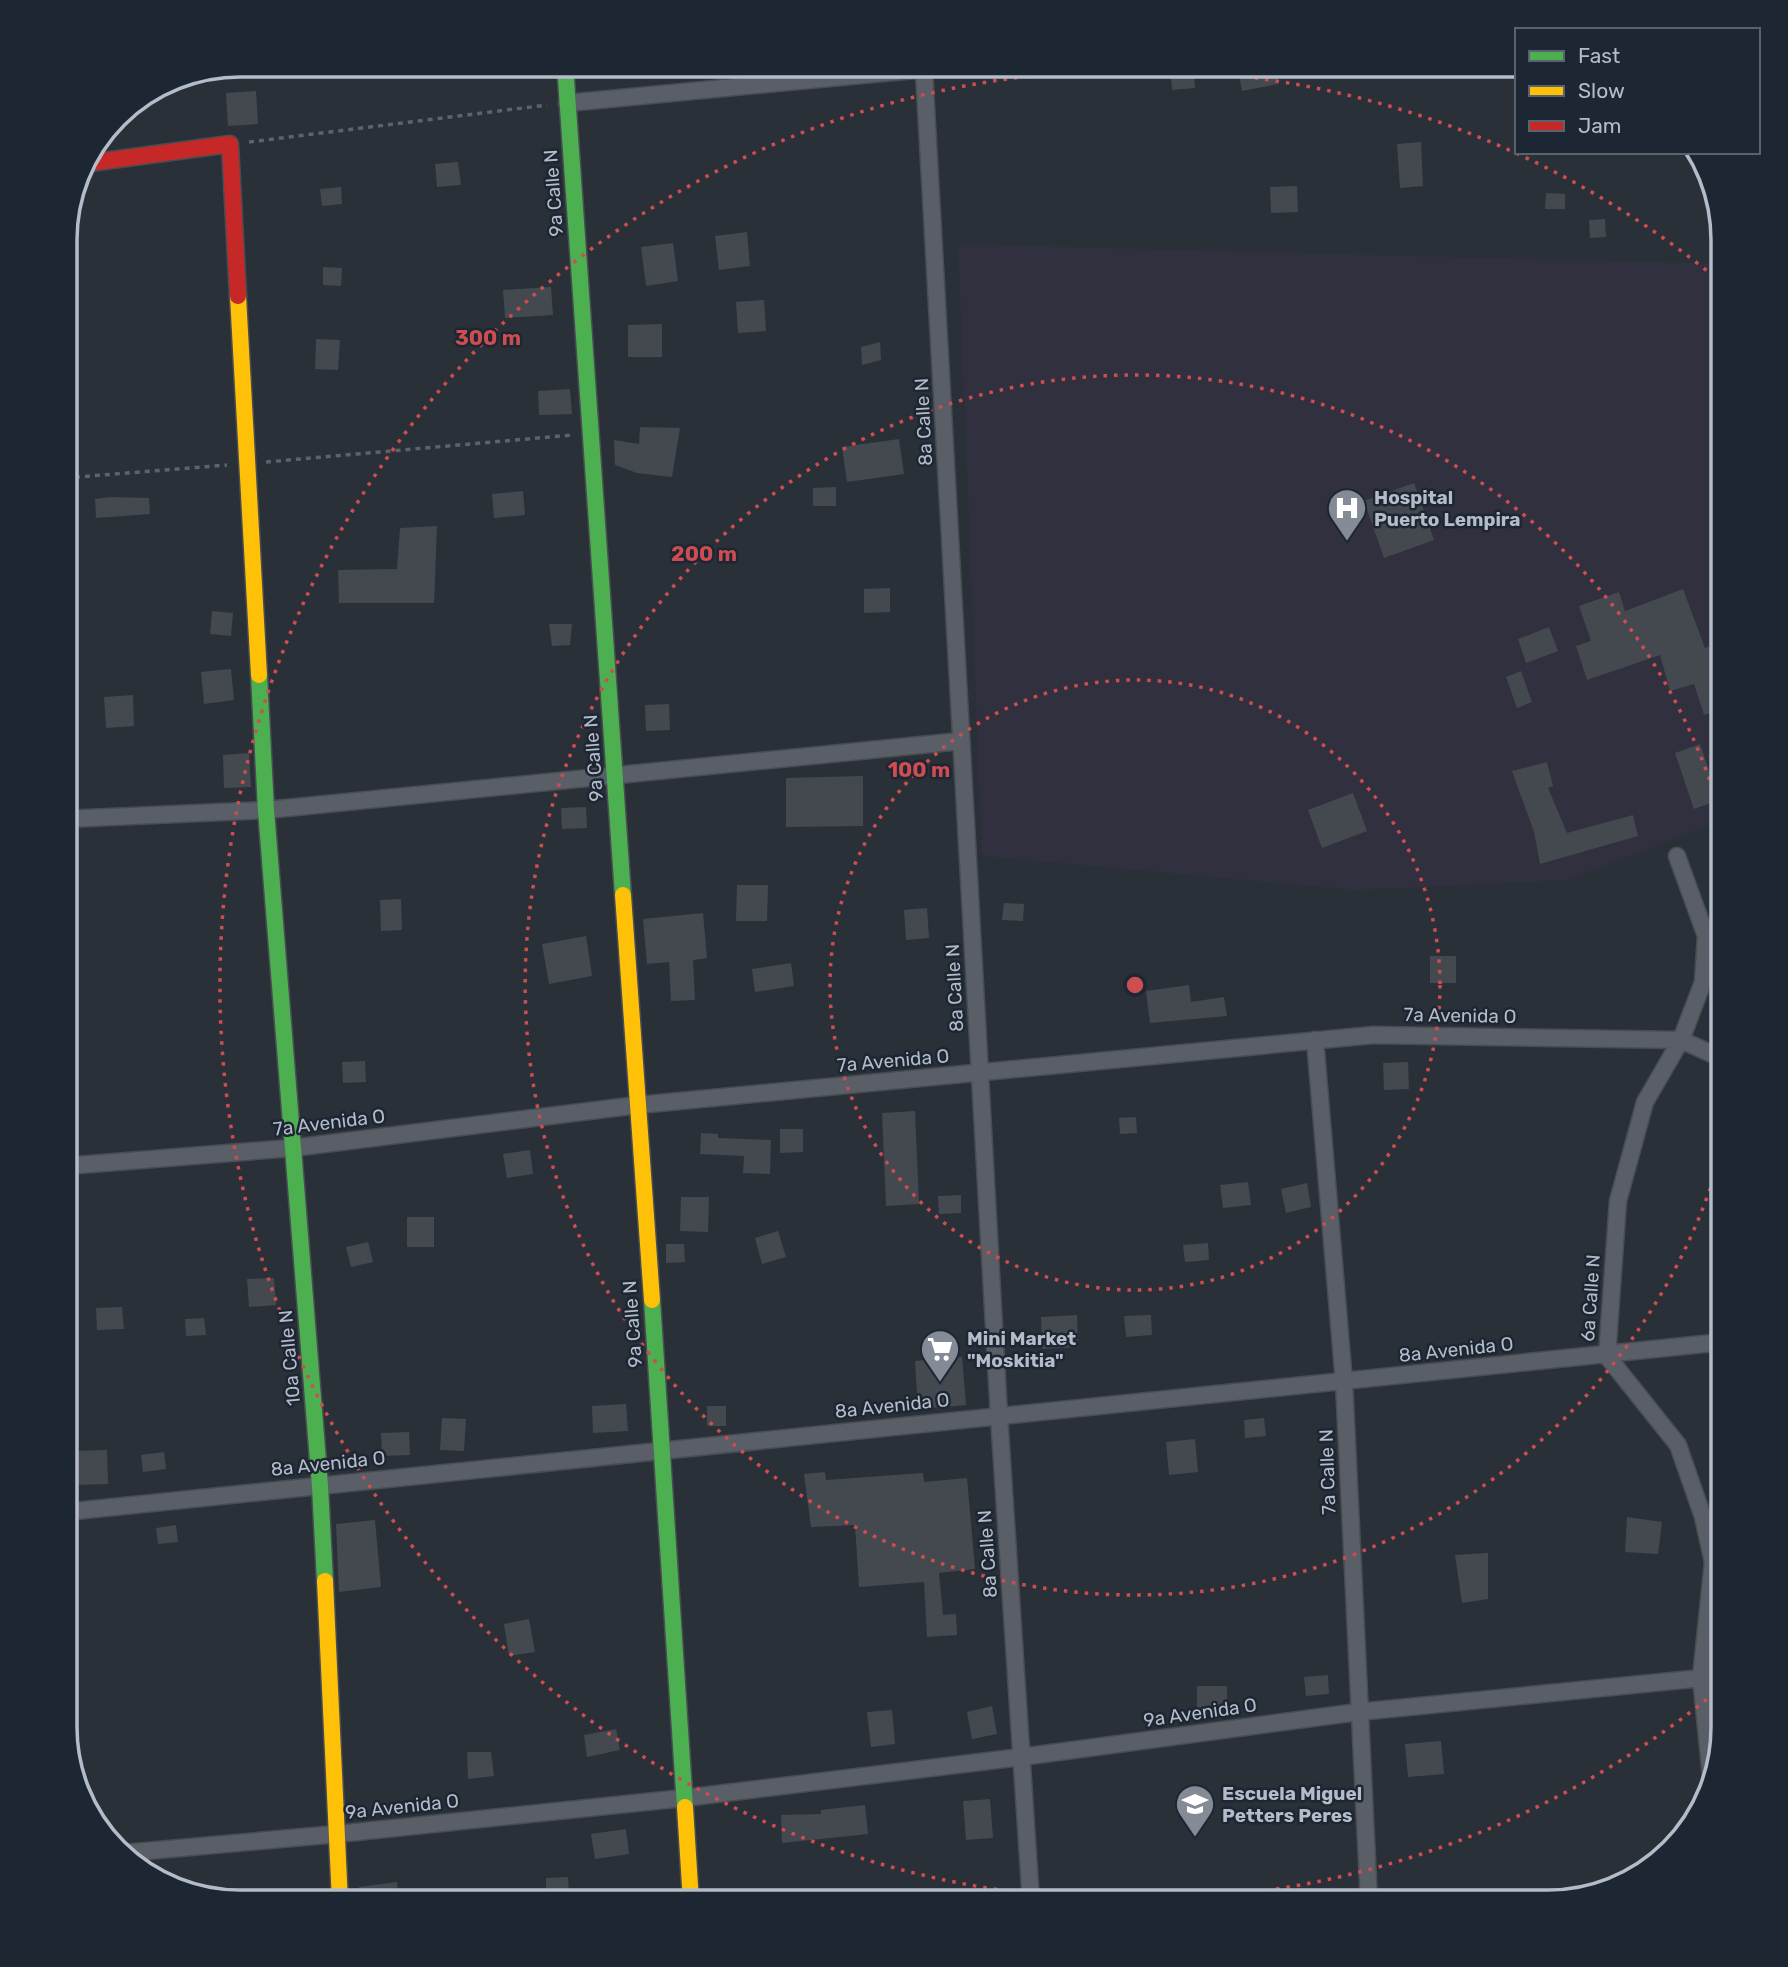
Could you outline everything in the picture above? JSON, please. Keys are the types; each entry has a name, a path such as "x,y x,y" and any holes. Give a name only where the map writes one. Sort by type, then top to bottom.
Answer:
{"street":[{"name":"9a Calle N","path":"566,77 662,1449"},
{"path":"567,103 857,77"},
{"name":"8a Calle N","path":"924,77 999,1416 1030,1890"},
{"path":"98,162 230,144"},
{"name":"10a Calle N","path":"230,144 266,810 320,1486 339,1890"},
{"path":"77,818 266,810 961,741"},
{"name":"6a Calle N","path":"1677,856 1706,936 1703,982 1681,1040 1645,1102 1618,1201 1607,1356 1678,1445 1703,1517 1711,1554"},
{"name":"7a Avenida O","path":"77,1165 292,1148 638,1105 1373,1035 1681,1040 1711,1054"},
{"name":"7a Calle N","path":"1315,1040 1344,1382 1357,1712 1368,1890"},
{"name":"8a Avenida O","path":"77,1510 1711,1343"},
{"path":"662,1449 690,1890"},
{"name":"6a Calle N","path":"1709,1751 1701,1677 1711,1582"},
{"name":"9a Avenida O","path":"136,1852 684,1798 1357,1712 1711,1677"}],"path":[{"path":"230,144 567,103"},
{"path":"77,477 591,433"}],"shaded area":[{"name":"Hospital Puerto Lempira","path":"958,244 1711,264 1711,825 1569,880 1405,888 1353,890 982,856"}],"building":[{"path":"1171,77 1194,77 1195,88 1172,90"},
{"path":"1239,77 1277,77 1278,84 1242,91"},
{"path":"256,91 258,124 228,126 226,93"},
{"path":"1421,142 1423,186 1400,188 1397,144"},
{"path":"458,162 461,185 437,187 435,164"},
{"path":"1297,186 1298,212 1271,213 1270,187"},
{"path":"341,187 342,204 322,206 320,189"},
{"path":"1546,193 1565,194 1565,209 1545,209"},
{"path":"1605,219 1606,237 1590,238 1589,220"},
{"path":"747,232 750,266 719,270 715,236"},
{"path":"673,243 678,281 646,286 641,247"},
{"path":"323,267 342,268 341,286 323,285"},
{"path":"551,287 553,315 505,318 503,290"},
{"path":"764,300 766,331 738,333 736,302"},
{"path":"662,324 662,357 628,357 628,325"},
{"path":"316,339 340,340 338,370 315,369"},
{"path":"880,342 881,360 862,365 861,347"},
{"path":"570,389 572,414 539,415 538,391"},
{"path":"640,427 680,428 672,477 637,473 615,465 614,440 639,444"},
{"path":"899,439 904,474 847,482 842,447"},
{"path":"1414,483 1434,540 1384,558 1364,501"},
{"path":"836,487 836,506 813,506 813,488"},
{"path":"523,491 525,515 494,518 492,494"},
{"path":"149,498 150,514 96,518 95,499"},
{"path":"437,526 434,603 339,603 338,570 397,569 400,528"},
{"path":"890,588 890,612 864,613 864,589"},
{"path":"1683,589 1705,648 1711,646 1711,713 1704,715 1694,684 1670,691 1660,655 1587,680 1576,646 1591,641 1579,606 1619,592 1625,611"},
{"path":"212,611 233,613 231,636 210,634"},
{"path":"549,624 572,624 570,645 552,646"},
{"path":"1549,627 1558,651 1526,663 1518,639"},
{"path":"231,669 234,700 204,704 201,672"},
{"path":"1521,671 1532,702 1517,708 1506,677"},
{"path":"133,695 134,726 106,728 104,697"},
{"path":"669,704 670,730 646,731 645,705"},
{"path":"1700,744 1711,776 1711,803 1694,809 1675,753"},
{"path":"249,753 251,787 224,788 223,755"},
{"path":"1547,762 1553,786 1548,788 1567,833 1633,815 1638,836 1540,864 1534,832 1512,771"},
{"path":"863,776 863,826 786,827 786,778"},
{"path":"1353,793 1367,831 1322,848 1308,810"},
{"path":"586,807 587,828 562,829 561,808"},
{"path":"737,885 768,885 767,921 736,921"},
{"path":"401,899 402,930 381,931 380,900"},
{"path":"1004,903 1024,904 1023,921 1002,920"},
{"path":"927,908 929,938 906,940 904,910"},
{"path":"703,913 707,958 693,960 695,1000 671,1001 669,962 647,964 643,919"},
{"path":"586,936 592,976 549,984 542,944"},
{"path":"1430,956 1456,956 1456,983 1430,983"},
{"path":"791,963 794,986 755,992 752,969"},
{"path":"1189,985 1191,1002 1224,997 1227,1016 1150,1023 1146,991"},
{"path":"365,1061 366,1082 343,1083 342,1062"},
{"path":"1408,1062 1409,1089 1384,1090 1383,1063"},
{"path":"915,1111 919,1204 886,1206 882,1113"},
{"path":"1136,1117 1137,1133 1120,1134 1119,1118"},
{"path":"780,1129 803,1129 803,1152 780,1153"},
{"path":"701,1133 718,1134 718,1138 771,1140 770,1174 743,1173 744,1156 700,1154"},
{"path":"530,1150 533,1174 507,1178 503,1154"},
{"path":"1248,1182 1251,1205 1223,1208 1220,1185"},
{"path":"1307,1183 1311,1207 1286,1213 1281,1189"},
{"path":"961,1195 961,1213 939,1214 938,1196"},
{"path":"681,1197 709,1197 708,1232 680,1231"},
{"path":"407,1217 434,1217 434,1247 407,1247"},
{"path":"778,1231 786,1257 762,1264 755,1238"},
{"path":"368,1242 373,1262 351,1267 346,1247"},
{"path":"1208,1243 1209,1260 1185,1262 1183,1245"},
{"path":"666,1244 684,1244 685,1262 666,1263"},
{"path":"274,1278 276,1305 249,1307 247,1279"},
{"path":"122,1307 124,1329 97,1330 96,1308"},
{"path":"1077,1315 1078,1347 1042,1349 1041,1317"},
{"path":"1151,1315 1152,1335 1126,1337 1124,1316"},
{"path":"204,1318 206,1335 186,1336 185,1319"},
{"name":"Mini Market \"Moskitia\"","path":"962,1357 966,1405 918,1409 915,1361"},
{"path":"626,1404 628,1431 593,1433 592,1406"},
{"path":"707,1406 726,1406 726,1426 707,1426"},
{"path":"442,1418 466,1419 464,1451 440,1450"},
{"path":"1264,1418 1266,1436 1245,1438 1244,1420"},
{"path":"409,1432 410,1455 382,1456 381,1433"},
{"path":"1195,1439 1198,1472 1169,1475 1166,1442"},
{"path":"107,1450 108,1484 77,1485 77,1451"},
{"path":"164,1452 166,1469 143,1472 141,1455"},
{"path":"825,1472 826,1480 923,1473 924,1482 967,1478 975,1569 939,1573 943,1615 956,1614 957,1635 927,1637 924,1582 859,1587 855,1525 811,1527 804,1474"},
{"path":"1627,1517 1662,1522 1658,1554 1625,1552"},
{"path":"375,1520 381,1587 339,1592 336,1524"},
{"path":"176,1525 178,1542 158,1544 156,1528"},
{"path":"1488,1553 1488,1599 1462,1603 1455,1555"},
{"path":"529,1619 535,1652 509,1656 504,1624"},
{"path":"1328,1675 1329,1694 1306,1696 1304,1677"},
{"path":"1197,1686 1227,1686 1227,1714 1197,1715"},
{"path":"992,1706 997,1734 972,1739 967,1712"},
{"path":"892,1710 895,1744 871,1747 867,1712"},
{"path":"616,1729 620,1750 587,1757 584,1735"},
{"path":"1441,1741 1444,1774 1408,1777 1405,1744"},
{"path":"467,1752 491,1752 494,1776 468,1779"},
{"path":"990,1799 993,1838 966,1840 963,1801"},
{"path":"865,1805 868,1834 782,1843 781,1815 821,1814 821,1810"},
{"path":"626,1829 629,1854 595,1859 591,1834"},
{"path":"568,1877 569,1890 546,1890 546,1878"},
{"path":"397,1882 398,1890 359,1890 359,1887"}],"traffic: fast":[{"path":"566,77 623,895"},
{"path":"259,675 266,810 320,1486 325,1581"},
{"path":"652,1300 685,1807"}],"traffic: slow":[{"path":"238,296 259,675"},
{"path":"623,895 652,1300"},
{"path":"325,1581 339,1890"},
{"path":"685,1807 690,1890"}],"traffic: jam":[{"path":"98,162 230,144 238,296"}],"place":[{"name":"Hospital Puerto Lempira","path":"1347,542"},
{"name":"Mini Market \"Moskitia\"","path":"940,1383"},
{"name":"Escuela Miguel Petters Peres","path":"1195,1838"}]}
